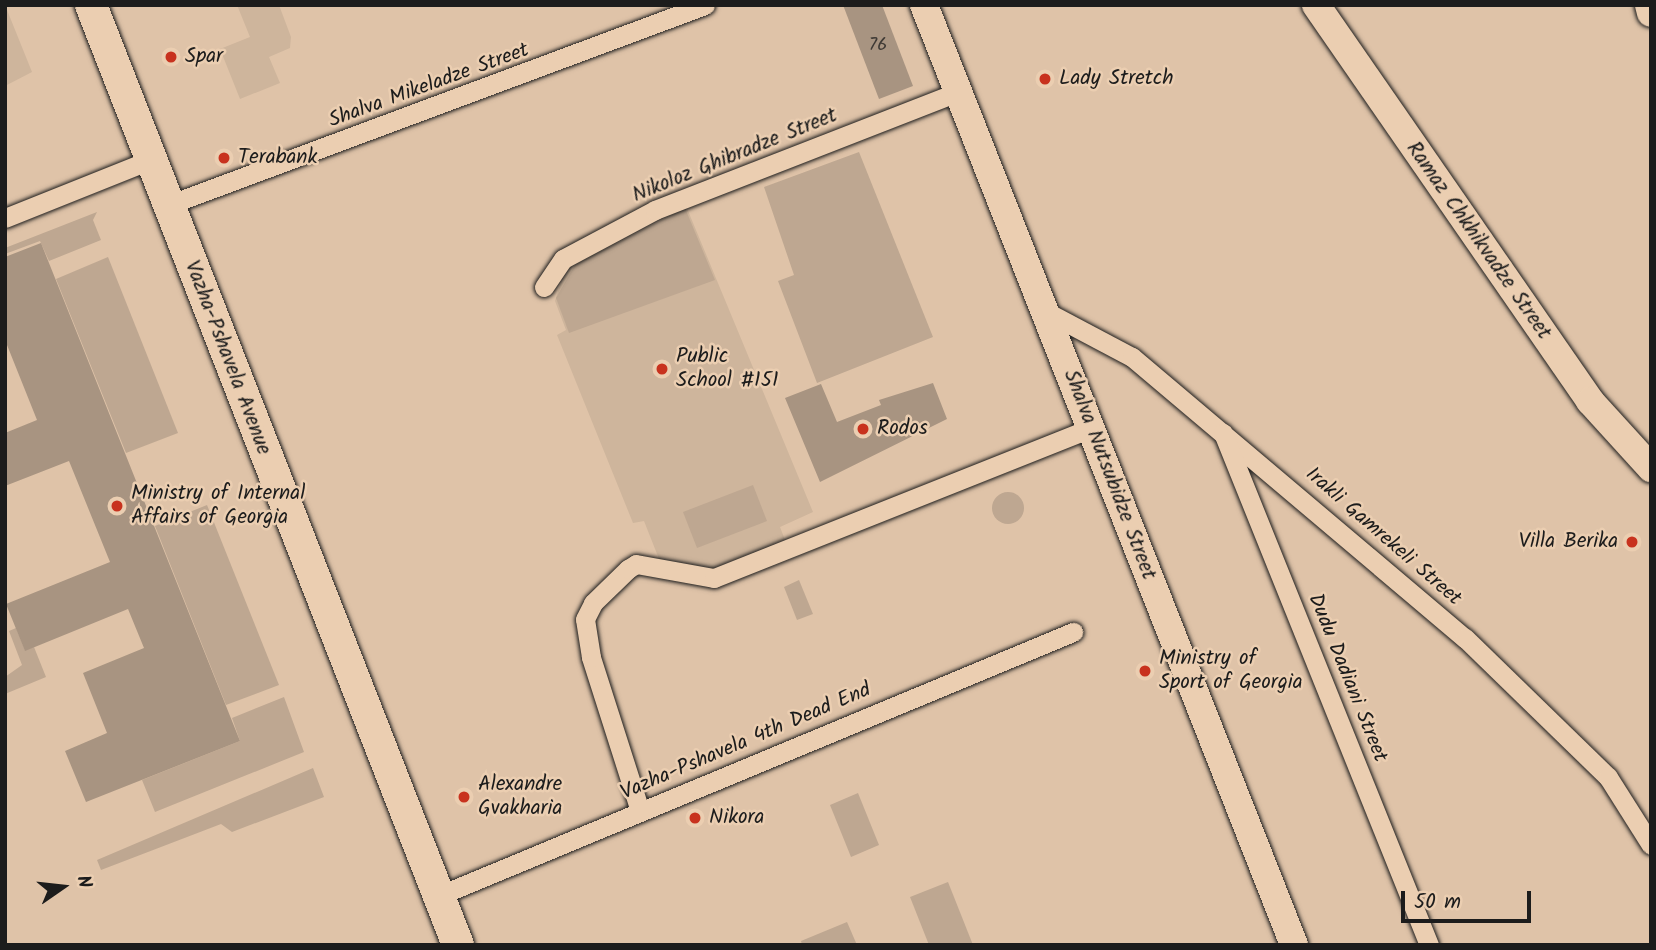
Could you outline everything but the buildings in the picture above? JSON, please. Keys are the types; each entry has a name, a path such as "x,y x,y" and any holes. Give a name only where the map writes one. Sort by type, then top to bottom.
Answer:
{"main road":[{"name":"Vazha-Pshavela Avenue","path":"91,5 458,945"},
{"name":"Shalva Nutsubidze Street","path":"924,5 1294,945"},
{"name":"Ramaz Chkhikvadze Street","path":"1316,5 1590,401 1651,468"},
{"path":"1649,5 1651,13"}],"street":[{"name":"Shalva Mikeladze Street","path":"168,205 705,5"},
{"name":"Nikoloz Ghibradze Street","path":"544,287 563,259 654,210 958,92"},
{"path":"5,218 150,160"},
{"name":"Irakli Gamrekeli Street","path":"1045,311 1132,357 1222,429 1465,638 1608,777 1651,845"},
{"path":"640,811 591,657 585,619 593,603 636,564 714,578 1090,428"},
{"name":"Dudu Dadiani Street","path":"1222,429 1429,945"},
{"name":"Vazha-Pshavela 4th Dead End","path":"438,896 1073,632"}],"shaded area":[{"path":"5,5 32,72 5,86"},
{"path":"237,5 279,5 291,37 290,48 269,57 280,83 240,99 220,49 250,37"},
{"path":"859,152 933,337 817,383 778,281 794,275 764,187"},
{"name":"Public School #151","path":"686,206 813,512 780,527 785,540 726,570 661,564 644,521 633,523 557,335 566,330 555,301 563,276 574,264"},
{"path":"685,208 715,280 569,333 556,298 575,265"},
{"path":"97,212 93,220 101,240 49,261 40,241 5,254 5,248"},
{"path":"108,257 178,433 126,453 56,279"},
{"path":"753,485 767,521 697,548 683,512"},
{"path":"1008,492 1019,497 1024,508 1019,519 1008,524 997,519 992,508 997,497"},
{"path":"207,505 279,685 226,705 155,526"},
{"path":"799,580 813,614 797,620 784,587"},
{"path":"16,628 25,650 34,647 46,677 5,694 5,677 22,665 9,631"},
{"path":"284,697 304,752 155,812 142,780 240,741 232,718"},
{"path":"313,768 324,797 232,832 221,824 101,870 97,860"},
{"path":"858,793 879,845 851,857 830,805"},
{"path":"948,882 973,945 929,945 910,897"},
{"path":"847,922 857,945 802,945 801,941"}],"place":[{"name":"Spar","path":"171,57"},
{"name":"Lady Stretch","path":"1045,79"},
{"name":"Terabank","path":"224,158"},
{"name":"Public School #151","path":"662,369"},
{"name":"Rodos","path":"863,429"},
{"name":"Ministry of Internal Affairs of Georgia","path":"117,506"},
{"name":"Villa Berika","path":"1632,542"},
{"name":"Ministry of Sport of Georgia","path":"1145,671"},
{"name":"Alexandre Gvakharia","path":"464,797"},
{"name":"Nikora","path":"695,818"}]}
